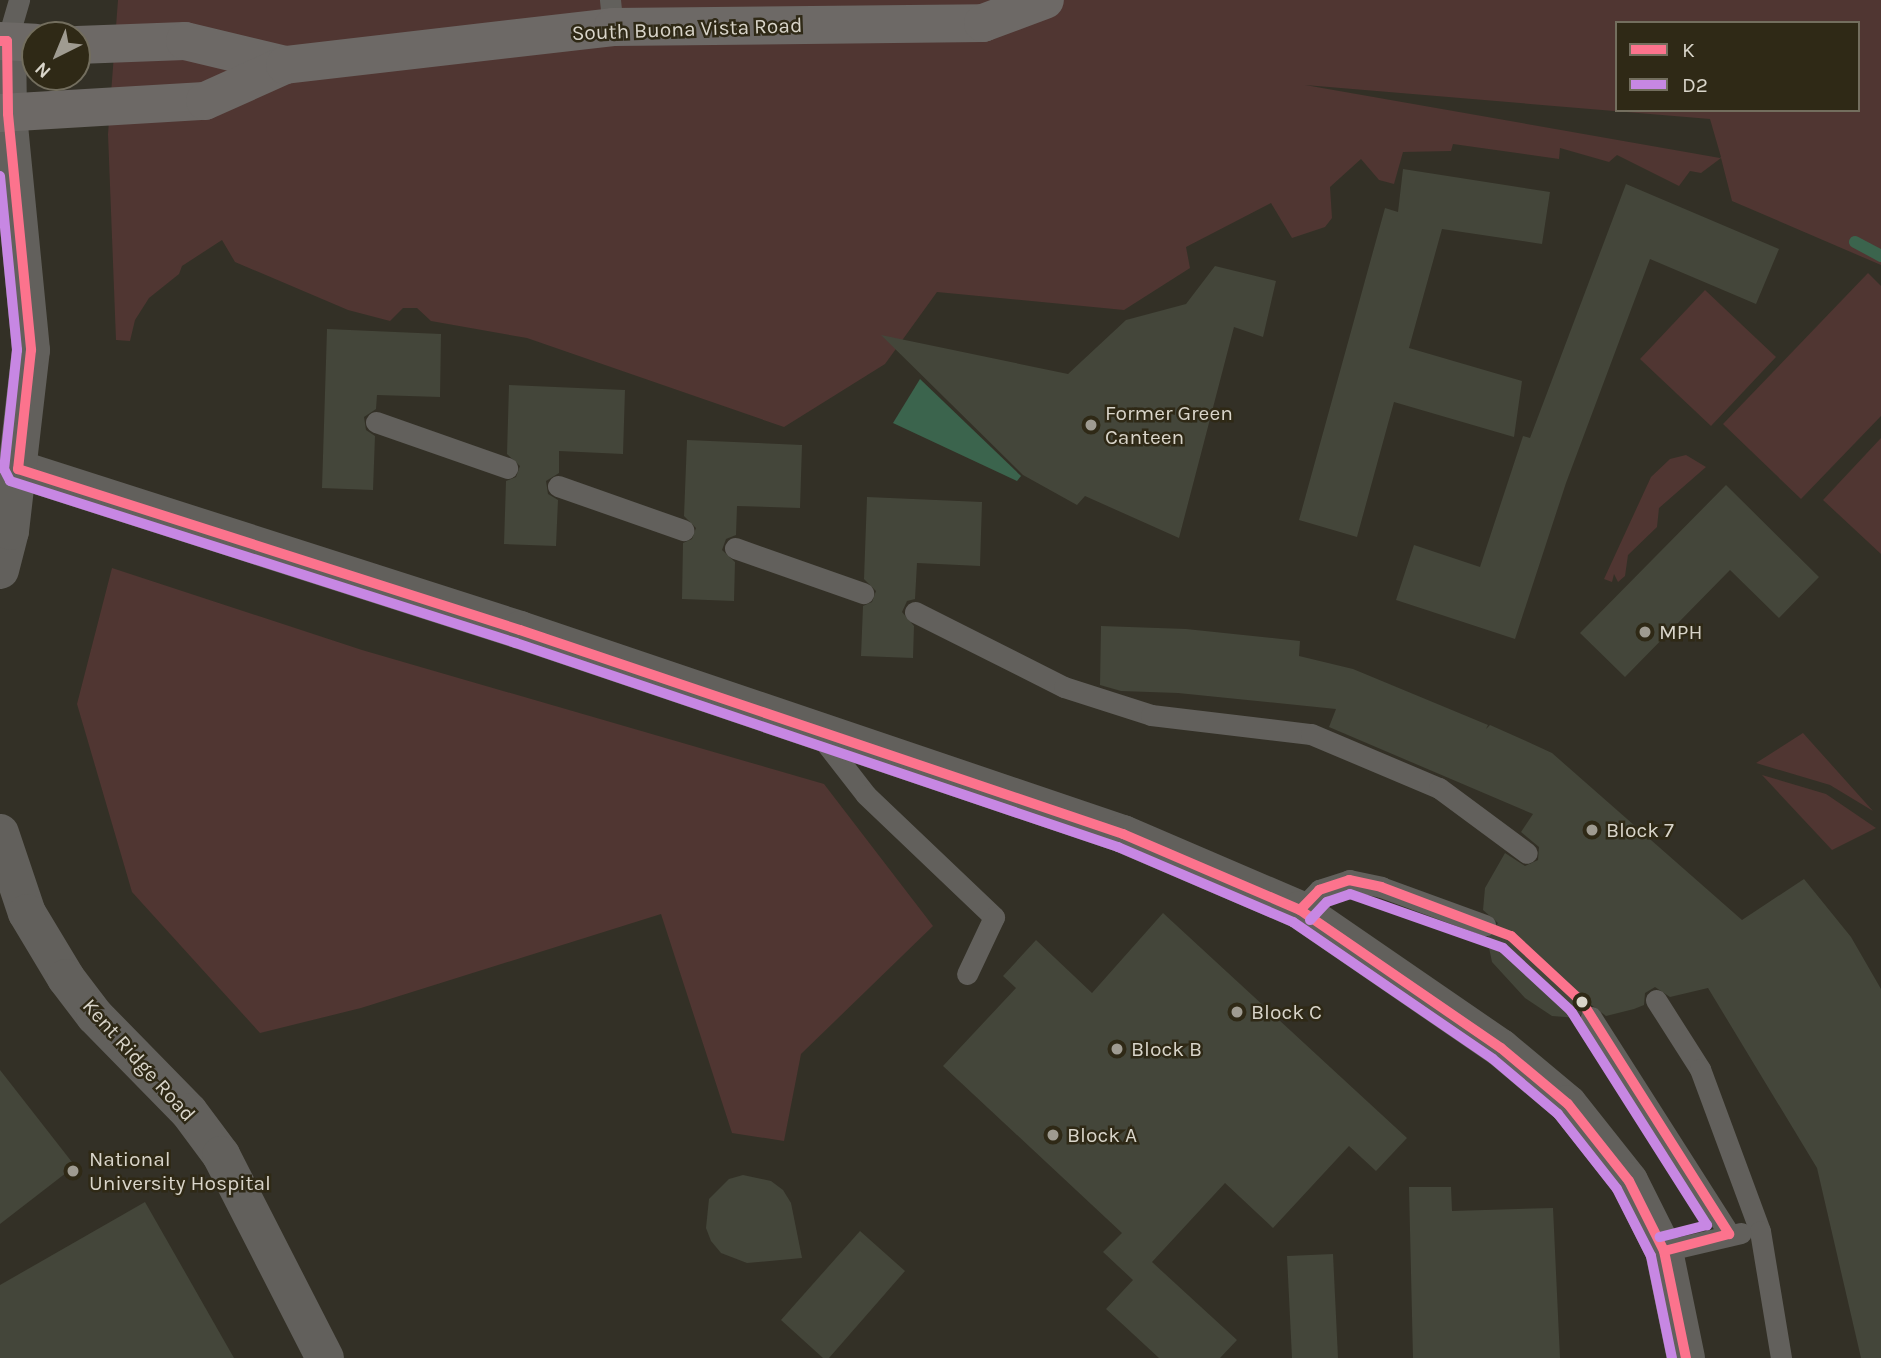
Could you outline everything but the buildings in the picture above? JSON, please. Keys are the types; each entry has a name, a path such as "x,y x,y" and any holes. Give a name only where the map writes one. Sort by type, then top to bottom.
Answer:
{"street":[{"name":"South Buona Vista Road","path":"4,114 205,101 285,65 611,13 983,23 1045,0"},
{"name":"South Buona Vista Road","path":"91,44 186,41 285,65"},
{"path":"0,570 10,531 9,467 31,350 4,114 14,42"},
{"path":"9,467 468,613 817,733 1123,834 1300,910 1501,1048 1568,1104 1629,1181 1664,1251 1686,1358"},
{"name":"Kent Ridge Road","path":"0,833 27,913 66,978 94,1016 188,1112 221,1155 325,1358"}],"lane":[{"path":"14,42 19,0"},
{"path":"376,422 506,468"},
{"path":"558,486 683,530"},
{"path":"735,548 863,593"},
{"path":"915,612 1064,687 1151,715 1311,734 1439,788 1527,853"},
{"path":"817,733 866,795 994,917 967,974"},
{"path":"1300,910 1319,890 1349,880 1402,894 1485,925"},
{"path":"1656,1000 1700,1069 1760,1231 1781,1358"},
{"path":"1591,1017 1729,1234"},
{"path":"1664,1251 1729,1234 1760,1231"}],"shaded area":[{"path":"118,0 1881,0 1881,265 1732,201 1721,158 1701,173 1690,171 1679,186 1617,155 1609,162 1560,148 1559,159 1453,144 1451,151 1403,152 1394,184 1379,180 1361,159 1330,187 1332,218 1325,227 1292,238 1271,203 1186,247 1190,268 1124,310 937,292 885,364 784,427 527,338 431,321 417,308 403,308 390,321 348,310 235,262 222,240 182,266 179,274 149,298 135,320 130,341 116,340 108,134"},
{"path":"1868,273 1881,286 1881,416 1801,499 1723,424"},
{"path":"1705,290 1776,357 1711,426 1640,359"},
{"path":"920,379 1021,476 1017,481 893,423"},
{"path":"1881,438 1881,554 1823,500"},
{"path":"1686,455 1706,467 1659,508 1657,527 1628,555 1625,576 1618,582 1614,574 1612,582 1604,579 1651,477 1670,459"},
{"path":"112,568 362,650 824,784 933,926 801,1054 784,1141 732,1133 661,914 361,1008 260,1033 132,892 77,704"},
{"path":"1803,733 1873,811 1830,785 1756,763"},
{"path":"1762,775 1826,794 1876,828 1832,850"}],"waterway":[{"path":"1855,242 1881,256"}],"transit line":[{"name":"K","path":"0,41 7,41 8,114 31,350 18,469 520,630 1123,834 1300,910 1501,1048 1568,1104 1629,1181 1664,1251 1686,1358"},
{"name":"D2","path":"0,176 17,350 4,469 10,481 516,643 1118,847 1293,922 1493,1059 1558,1114 1617,1189 1651,1256 1672,1358"},
{"name":"K","path":"1300,910 1319,890 1349,880 1381,887 1511,936 1582,1002 1729,1234 1664,1251"},
{"name":"D2","path":"1310,920 1327,902 1350,894 1503,948 1571,1011 1707,1225 1660,1237"}],"place":[{"name":"Former Green Canteen","path":"1091,425"},
{"name":"MPH","path":"1645,632"},
{"name":"Block 7","path":"1592,830"},
{"name":"Block C","path":"1237,1012"},
{"name":"Block B","path":"1117,1049"},
{"name":"Block A","path":"1053,1135"},
{"name":"National University Hospital","path":"73,1171"}]}
